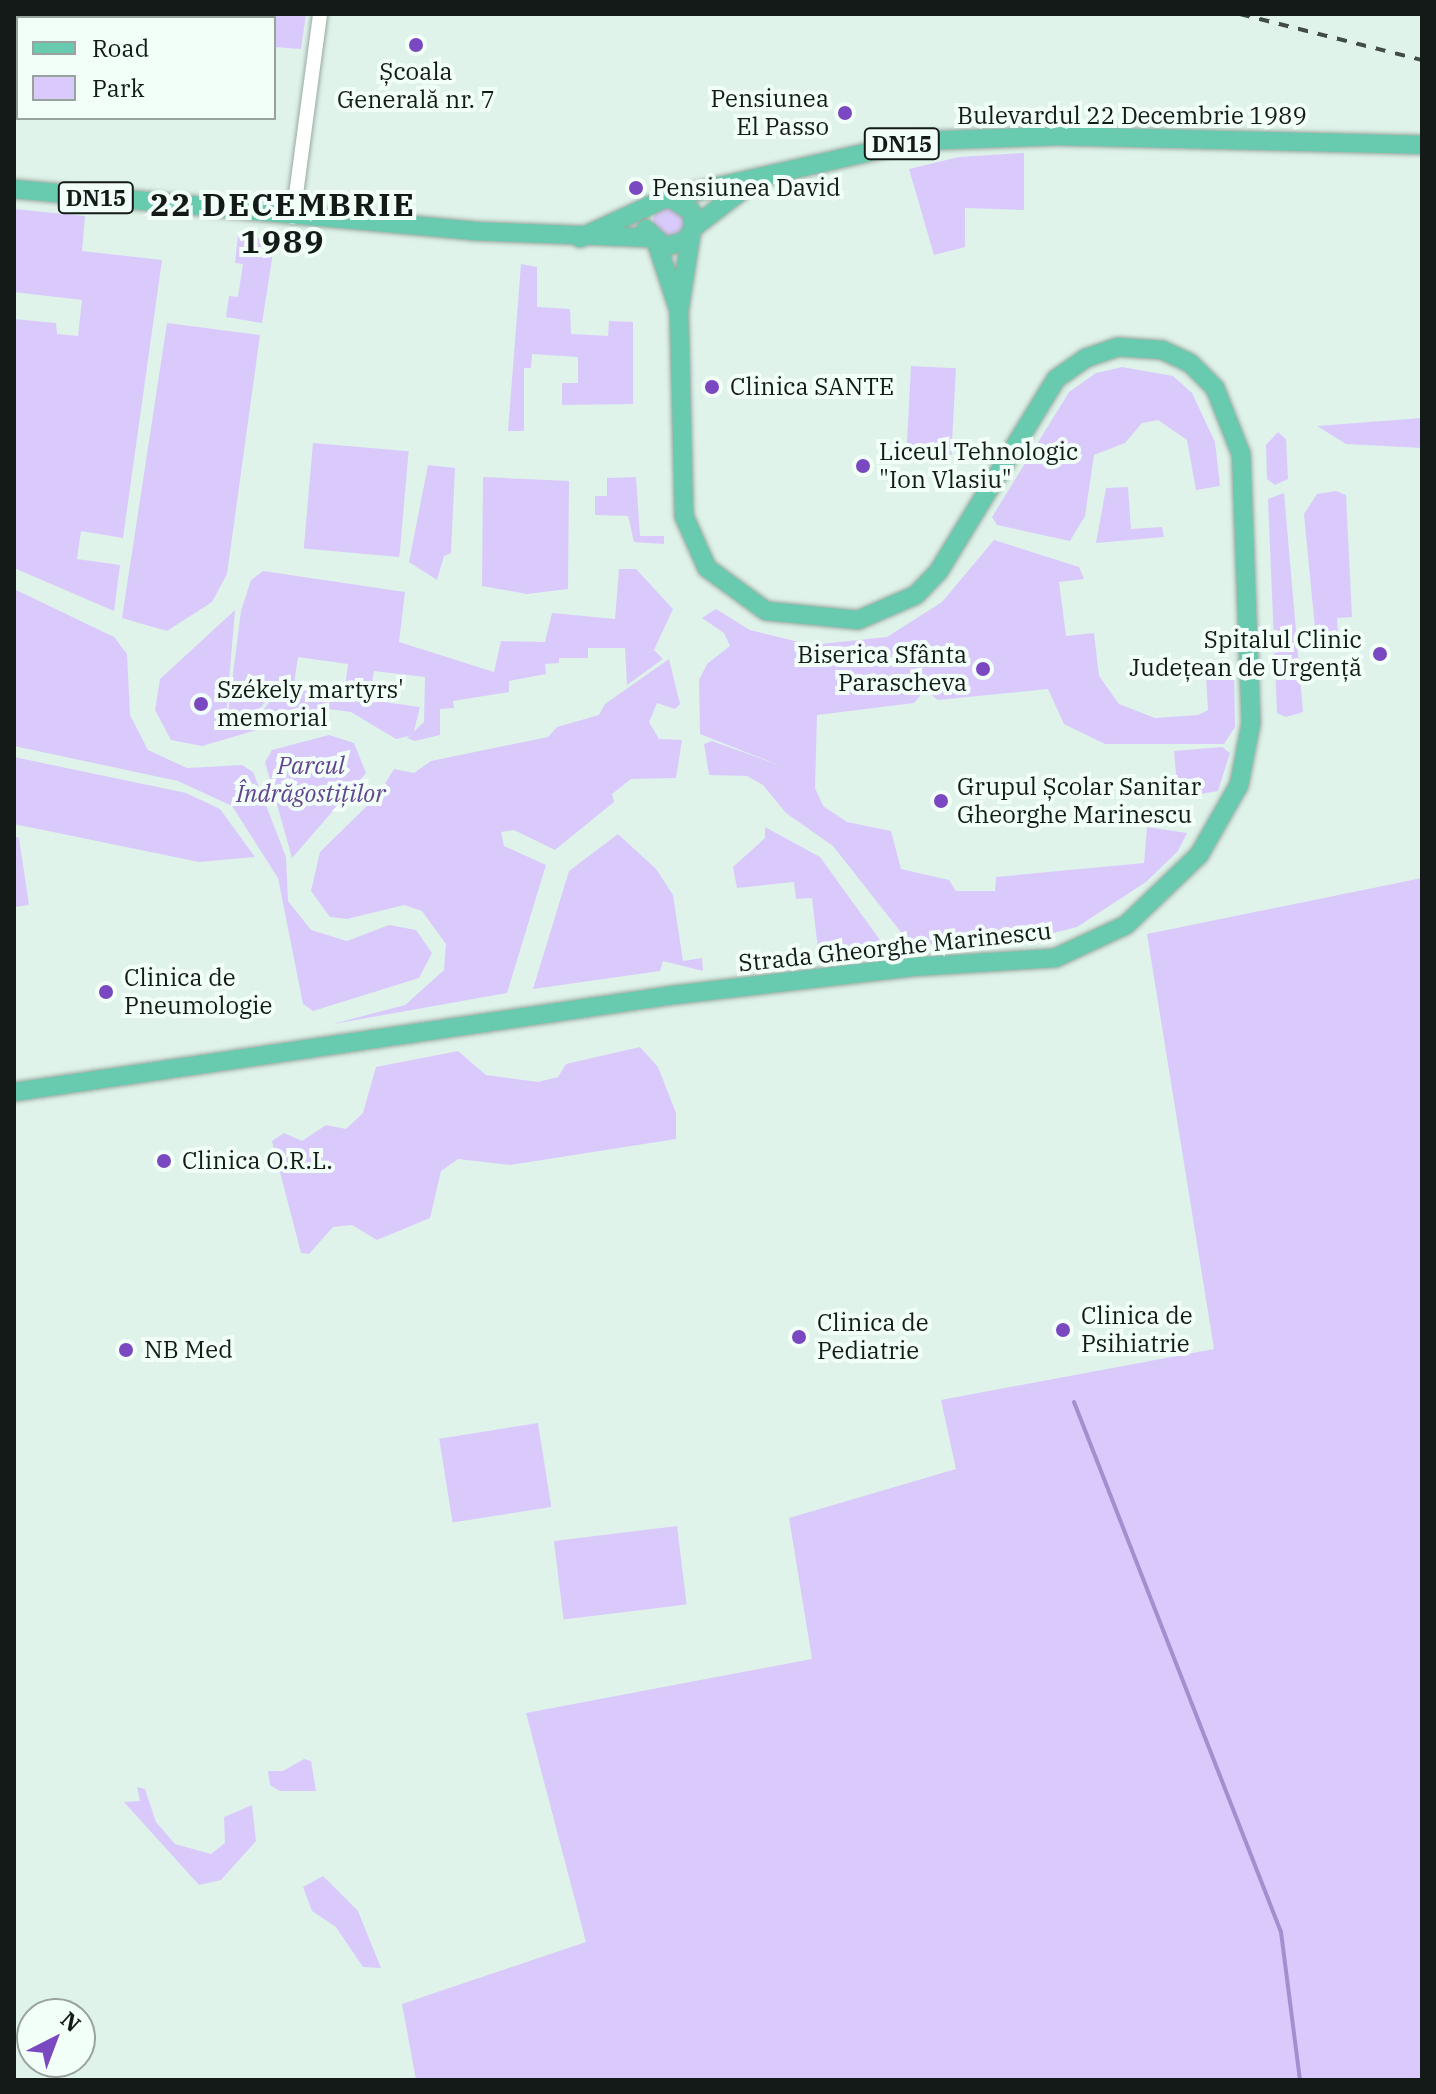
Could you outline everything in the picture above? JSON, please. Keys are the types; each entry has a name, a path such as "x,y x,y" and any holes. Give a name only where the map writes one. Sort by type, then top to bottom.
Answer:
{"main road":[{"name":"Bulevardul 22 Decembrie 1989","path":"580,238 672,199 751,184 859,153 973,137 1422,145"},
{"name":"Bulevardul 22 Decembrie 1989","path":"14,189 293,217 654,241 673,247 751,184"},
{"path":"672,199 691,211 692,230"},
{"path":"650,208 645,223 654,241"},
{"name":"Strada Gheorghe Marinescu","path":"14,1092 674,995 912,967 1055,958 1126,925 1193,862 1239,785 1251,723 1241,454 1215,388 1190,363 1162,350 1118,347 1086,358 1056,379 939,571 916,595 858,620 809,620 766,611 731,592 693,545 680,485 679,311 692,230"},
{"name":"Strada Gheorghe Marinescu","path":"654,241 679,311"}],"street":[{"path":"293,217 320,14"}],"green space":[{"path":"14,14 306,14 301,49 276,47 276,16 16,18"},
{"path":"1024,153 1024,210 965,208 965,247 934,255 909,169 959,157"},
{"path":"669,206 680,211 685,222 680,233 669,238 658,233 653,222 658,211"},
{"path":"14,209 85,216 82,251 162,260 123,538 81,531 77,559 120,565 114,611 14,568 14,319 56,323 57,334 78,336 82,300 14,292"},
{"path":"238,235 264,239 273,253 262,323 226,317 229,296 238,297 243,264 235,263"},
{"path":"521,264 537,267 537,307 570,309 571,334 608,336 609,321 633,322 633,404 562,405 562,383 578,383 578,357 532,354 531,368 524,368 524,431 508,431"},
{"path":"167,323 260,335 227,574 212,602 167,631 122,618"},
{"path":"911,366 956,368 951,457 906,455"},
{"path":"1122,367 1173,376 1192,393 1215,442 1220,486 1196,490 1187,440 1158,420 1142,423 1125,443 1094,455 1085,516 1070,541 997,525 992,517 1069,392 1096,373"},
{"path":"1422,418 1422,448 1346,444 1317,426"},
{"path":"1278,432 1286,439 1288,479 1275,485 1267,479 1266,445"},
{"path":"313,443 409,451 399,557 304,549"},
{"path":"428,465 455,468 451,553 444,556 437,580 409,562"},
{"path":"483,477 569,481 568,589 527,594 482,586"},
{"path":"636,477 640,536 664,536 664,544 634,542 628,516 595,515 595,496 607,496 607,478"},
{"path":"1128,487 1131,529 1162,527 1164,537 1096,543 1106,488"},
{"path":"1336,491 1346,495 1352,617 1337,618 1338,636 1316,639 1304,514 1317,494"},
{"path":"1284,493 1303,712 1286,717 1277,713 1268,499"},
{"path":"994,540 1079,567 1084,579 1059,582 1066,636 1094,633 1099,676 1119,704 1155,718 1198,715 1208,710 1206,677 1234,675 1235,727 1224,744 1105,744 1064,724 1048,689 938,700 925,690 914,703 817,715 815,788 823,806 847,822 891,831 901,869 949,880 956,891 995,891 996,877 1144,863 1147,827 1187,833 1178,851 1146,882 1077,927 1021,941 911,945 833,846 786,813 763,785 747,776 709,775 704,744 712,741 784,767 700,734 699,680 707,664 730,646 724,633 702,618 716,609 750,630 811,645 887,637 942,602"},
{"path":"619,569 636,569 673,609 654,650 663,659 627,685 625,648 588,648 588,658 559,658 559,663 545,664 546,674 509,681 509,692 453,701 454,708 440,709 440,735 415,741 407,738 424,722 425,677 374,671 371,689 354,682 345,688 348,664 298,657 294,684 280,683 259,710 228,713 241,611 251,580 263,571 405,592 399,642 494,672 501,641 545,642 552,613 615,619"},
{"path":"14,589 114,637 127,654 130,715 148,750 187,768 242,765 253,772 286,857 288,901 311,930 347,941 389,925 416,930 432,953 419,978 313,1011 303,1004 278,878 232,806 178,781 14,746"},
{"path":"235,610 226,717 260,714 281,687 343,693 355,686 369,700 420,707 413,735 396,739 351,712 329,709 202,746 171,740 155,710 160,679"},
{"path":"669,659 680,704 675,709 657,703 649,722 659,739 682,740 676,778 631,779 612,794 614,802 555,850 514,830 501,832 504,846 546,865 507,993 333,1024 405,1005 444,970 446,944 422,911 404,905 347,919 330,917 311,891 320,852 378,795 394,769 414,773 431,761 548,737 557,727 599,715 605,704"},
{"name":"Parcul Îndrăgostiților","path":"329,735 354,743 366,773 292,858 265,762 272,750"},
{"path":"1222,747 1230,753 1218,791 1178,798 1174,751"},
{"path":"14,757 186,793 220,809 255,857 199,862 14,824"},
{"path":"765,827 820,857 880,940 877,946 818,949 812,898 796,899 794,882 737,888 733,867 765,838"},
{"path":"618,834 656,869 673,895 683,961 702,958 703,971 663,961 660,971 533,989 569,871"},
{"path":"14,836 19,838 29,905 14,907"},
{"path":"1422,878 1422,2080 416,2080 402,2004 586,1942 526,1713 812,1659 789,1518 956,1469 941,1400 1214,1349 1147,934"},
{"path":"640,1047 658,1067 676,1113 676,1139 510,1165 458,1159 441,1171 430,1218 377,1240 352,1225 333,1227 309,1254 301,1253 272,1141 284,1133 302,1141 326,1125 346,1129 363,1113 376,1067 458,1051 486,1075 538,1082 558,1077 566,1064"},
{"path":"538,1423 551,1507 453,1523 439,1439"},
{"path":"677,1526 687,1604 564,1620 554,1541"},
{"path":"304,1759 311,1761 316,1791 280,1791 270,1785 268,1771 283,1771"},
{"path":"137,1787 145,1789 156,1822 175,1844 211,1854 225,1843 224,1817 252,1805 256,1841 221,1880 199,1885 124,1802 140,1801"},
{"path":"323,1876 358,1911 381,1968 363,1967 336,1927 312,1911 303,1887"}],"waterway":[{"path":"1074,1402 1281,1932 1300,2080"}],"railway":[{"path":"1240,14 1422,60"}],"place":[{"name":"Școala Generală nr. 7","path":"416,45"},
{"name":"Pensiunea El Passo","path":"845,113"},
{"name":"Pensiunea David","path":"636,188"},
{"name":"Clinica SANTE","path":"712,387"},
{"name":"Liceul Tehnologic \"Ion Vlasiu\"","path":"863,466"},
{"name":"Spitalul Clinic Județean de Urgență","path":"1380,654"},
{"name":"Biserica Sfânta Parascheva","path":"983,669"},
{"name":"Székely martyrs' memorial","path":"201,704"},
{"name":"Grupul Școlar Sanitar Gheorghe Marinescu","path":"941,801"},
{"name":"Clinica de Pneumologie","path":"106,992"},
{"name":"Clinica O.R.L.","path":"164,1161"},
{"name":"Clinica de Psihiatrie","path":"1063,1330"},
{"name":"Clinica de Pediatrie","path":"799,1337"},
{"name":"NB Med","path":"126,1350"}],"district":[{"name":"22 DECEMBRIE 1989","path":"283,224"}]}
